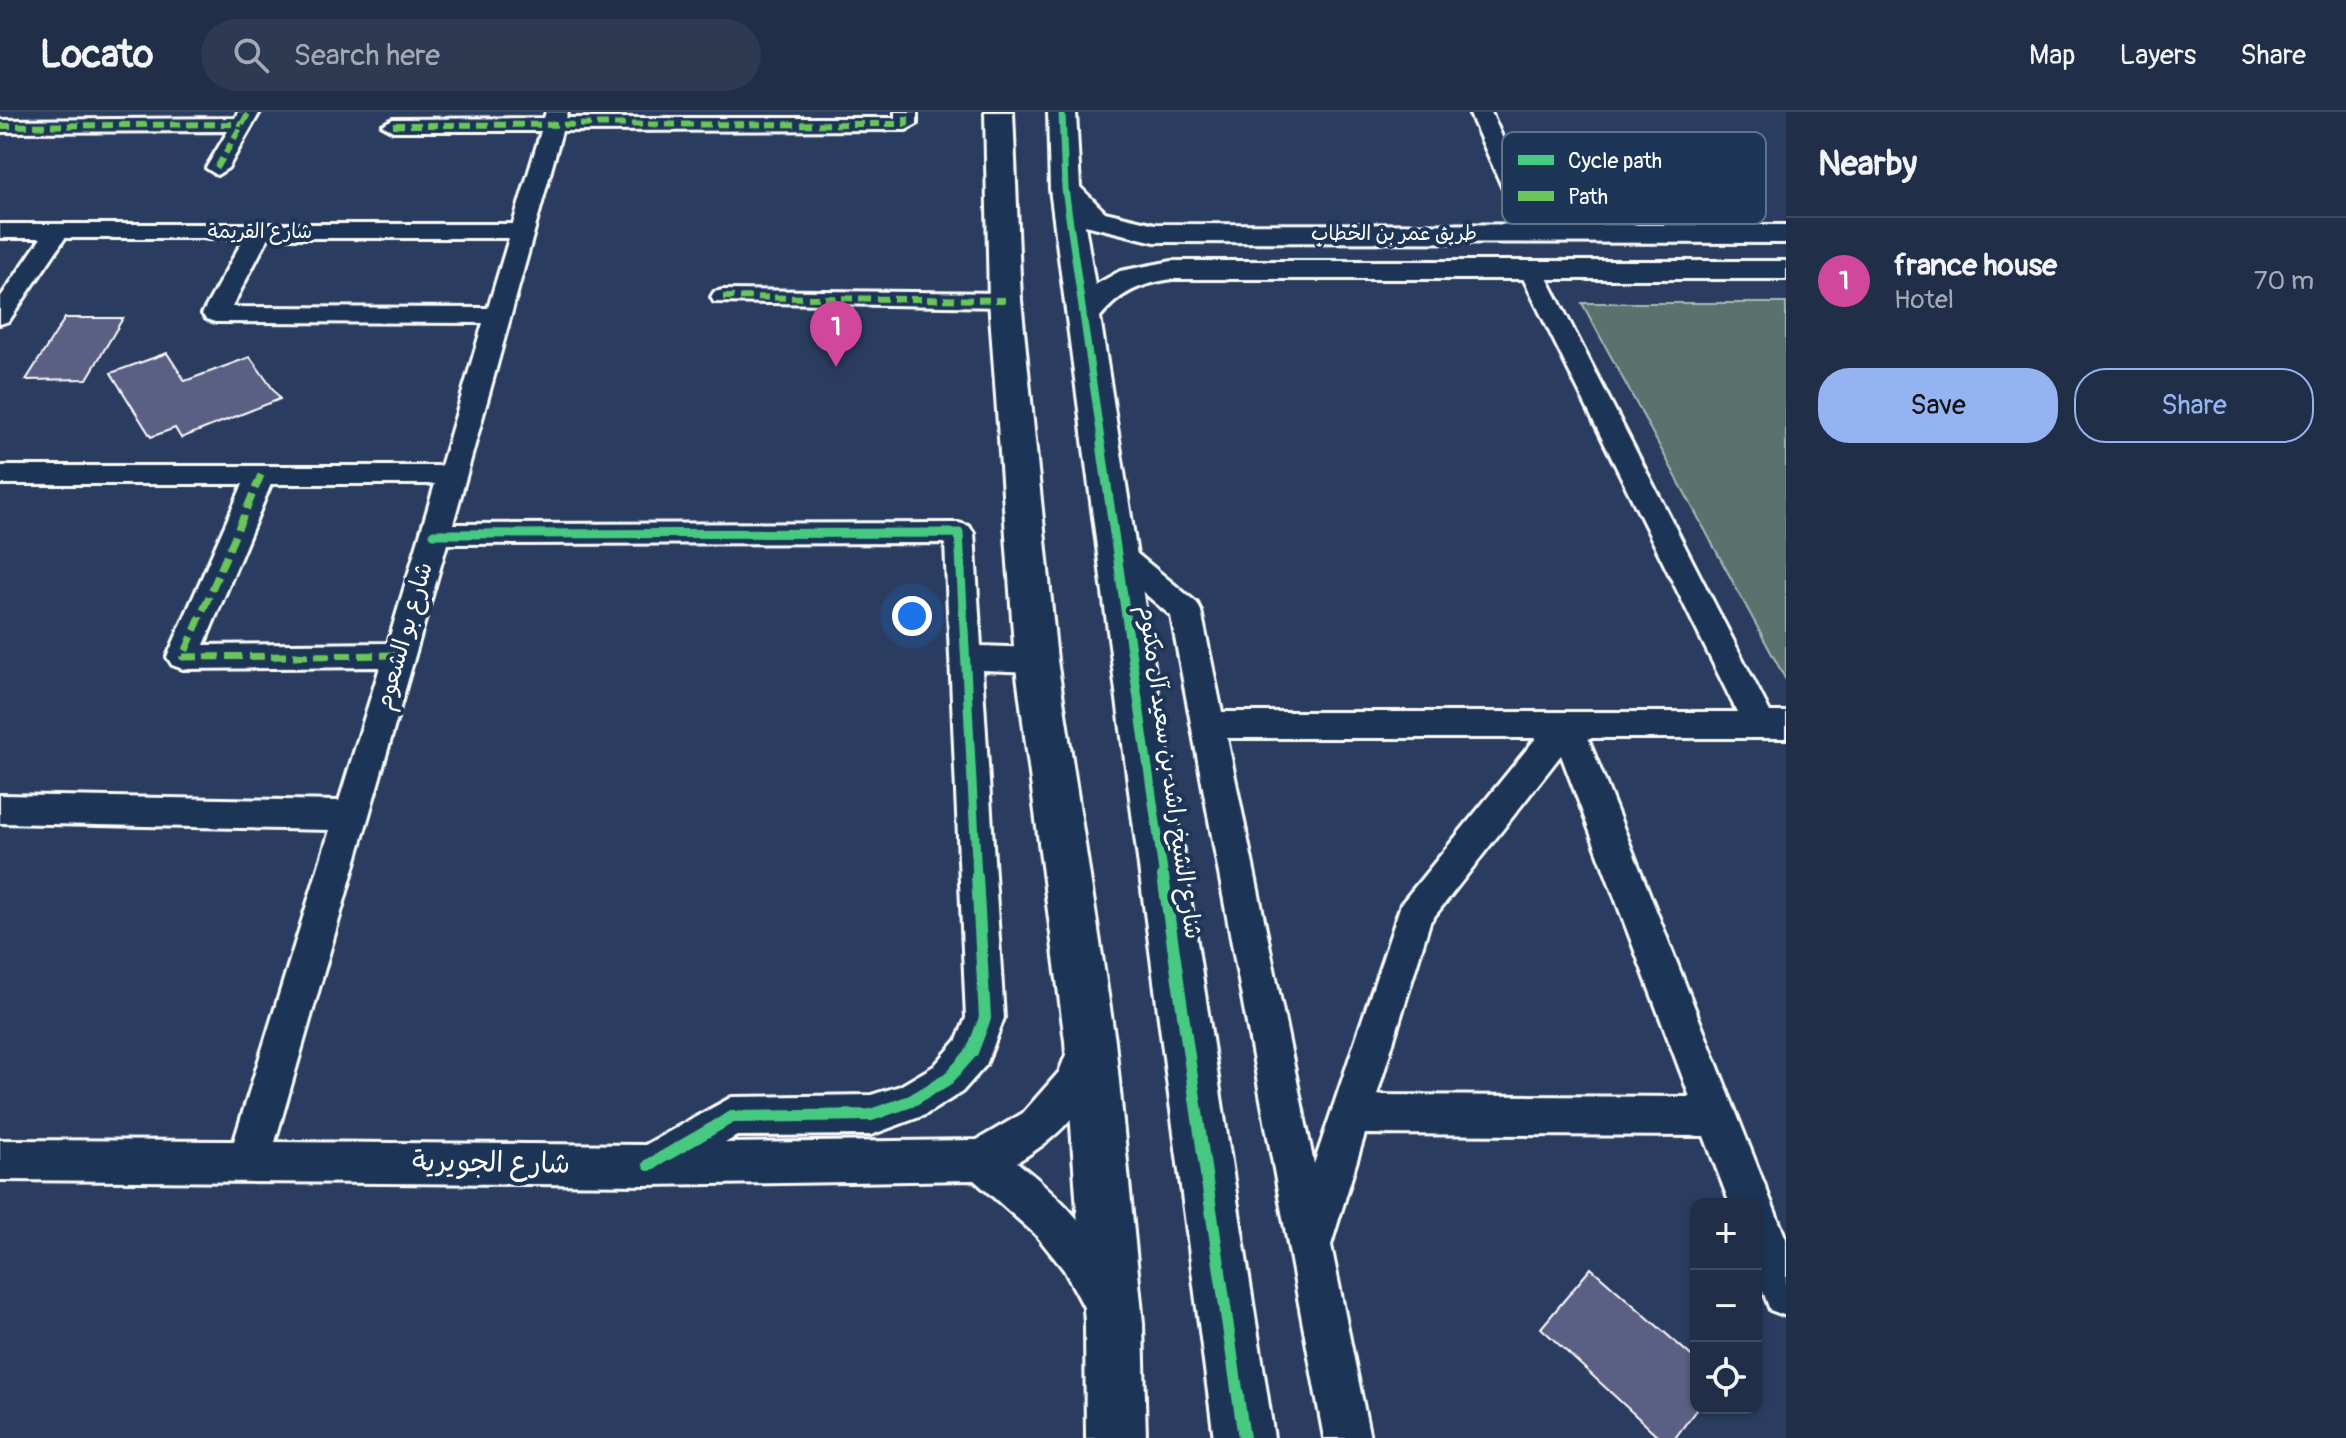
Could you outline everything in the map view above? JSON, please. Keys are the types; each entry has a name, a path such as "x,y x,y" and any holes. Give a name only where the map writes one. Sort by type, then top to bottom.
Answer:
{"street":[{"path":"393,125 555,118 906,124 906,112"},
{"path":"999,112 1005,300 1036,660 1090,1041 1114,1323 1116,1438"},
{"name":"شارع الشيخ راشد بن سعيد آل مكتوم","path":"1062,112 1065,189 1244,1438"},
{"path":"1480,112 1502,163"},
{"path":"0,126 246,118"},
{"path":"217,168 246,118"},
{"name":"شارع بو الشعوم","path":"249,1160 400,655 555,118"},
{"name":"طريق عمر بن الخطاب","path":"1065,189 1094,218 1155,233 1786,234"},
{"path":"1478,233 1502,221"},
{"path":"1557,224 1578,233"},
{"name":"شارع القريمة","path":"0,231 520,231"},
{"path":"260,231 215,314 496,316"},
{"path":"0,316 57,232"},
{"path":"1726,234 1710,239 1705,246 1707,253 1718,261 1743,270"},
{"name":"طريق عمر بن الخطاب","path":"1084,315 1107,287 1136,275 1172,270 1786,270"},
{"path":"1209,725 1773,725 1531,270"},
{"path":"723,297 1005,300"},
{"path":"0,475 451,475"},
{"path":"261,475 183,657 400,655"},
{"path":"434,534 959,533 985,1018 972,1052 948,1079 911,1101 871,1115 732,1117 649,1165"},
{"path":"1119,555 1186,611 1347,1438"},
{"path":"966,658 1036,660"},
{"path":"1309,1247 1414,915 1566,725"},
{"path":"1566,725 1749,1198"},
{"path":"0,809 350,816"},
{"name":"شارع الجويرية","path":"0,1160 649,1165 981,1160 1037,1127 1074,1084 1090,1041"},
{"path":"1351,1114 1717,1117"},
{"path":"981,1160 1014,1184 1056,1222 1092,1273 1114,1323"},
{"path":"1762,1232 1786,1294"}],"green space":[{"path":"1582,303 1786,303 1786,680"}],"building":[{"path":"65,318 123,318 87,379 26,380"},
{"path":"167,353 185,381 250,357 280,399 181,438 175,428 151,437 111,373"},
{"path":"1591,1268 1690,1355 1690,1414 1693,1414 1675,1438 1660,1438 1541,1328"}],"marked path":[{"path":"217,168 249,112"},
{"path":"393,125 906,124 906,112"},
{"path":"0,126 242,124"},
{"path":"723,297 1005,300"},
{"path":"261,475 183,657 400,655"}],"cycle path":[{"path":"1062,112 1065,189 1244,1438"},
{"path":"434,534 959,533 985,1018 972,1052 948,1079 911,1101 871,1115 732,1117 649,1165"}],"place":[{"name":"france house","path":"836,367"}]}
